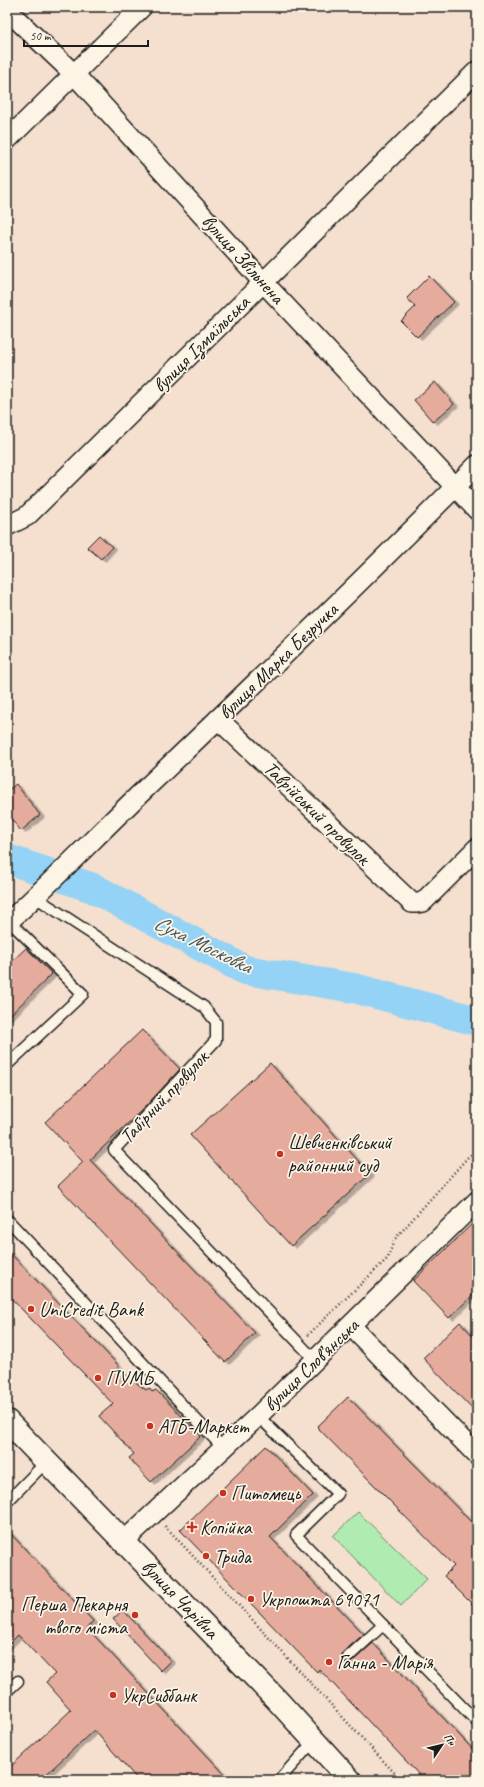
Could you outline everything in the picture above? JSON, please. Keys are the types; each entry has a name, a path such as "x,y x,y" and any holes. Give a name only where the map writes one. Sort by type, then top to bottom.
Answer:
{"street":[{"path":"7,140 142,7"},
{"name":"вулиця Звільнена","path":"7,10 74,74 263,282 477,510"},
{"name":"вулиця Ізмаїльська","path":"7,526 27,516 477,71"},
{"name":"вулиця Марка Безручка","path":"40,893 77,855 477,465"},
{"name":"Таврійський провулок","path":"218,719 412,903 418,903 426,899 477,848"},
{"path":"8,922 40,893"},
{"name":"вулиця Слов’янська","path":"124,1541 224,1449 477,1201"},
{"path":"351,1326 477,1455"},
{"name":"вулиця Чарівна","path":"7,1421 277,1700 350,1780"}],"lane":[{"name":"Табірний провулок","path":"40,893 204,1007 216,1022 216,1040 114,1150 315,1360"},
{"path":"7,1065 82,994 8,922"},
{"path":"7,1219 224,1449"},
{"path":"258,1416 338,1494 296,1535 477,1722"},
{"path":"7,1502 46,1462"},
{"path":"348,1657 383,1624"},
{"path":"7,1691 18,1681"},
{"path":"279,1780 314,1741"}],"path":[{"path":"299,1344 388,1258 394,1240 468,1157 477,1150"},
{"path":"154,1514 401,1780"}],"green space":[{"path":"358,1512 427,1579 401,1606 333,1536"}],"building":[{"path":"429,276 454,302 417,337 401,321 415,307 407,298"},
{"path":"435,382 454,404 433,422 414,400"},
{"path":"99,535 112,547 101,559 87,547"},
{"path":"16,784 40,815 21,831 7,814 7,791"},
{"path":"26,948 52,974 7,1018 7,966"},
{"path":"142,1030 180,1069 146,1106 90,1160 255,1333 225,1362 58,1186 83,1162 45,1122"},
{"name":"Шевченківський районний суд","path":"270,1063 370,1174 291,1246 190,1135"},
{"path":"477,1219 477,1291 449,1318 413,1281"},
{"path":"7,1250 119,1366 117,1368 146,1390 149,1388 152,1392 156,1390 201,1436 151,1482 129,1458 134,1454 99,1416 113,1404 7,1294"},
{"path":"460,1322 477,1340 477,1414 423,1358"},
{"path":"348,1397 477,1528 477,1609 444,1576 454,1566 317,1427"},
{"path":"266,1446 313,1495 270,1537 364,1634 343,1652 343,1661 346,1663 352,1662 373,1643 477,1754 477,1780 424,1780 319,1669 317,1672 180,1530"},
{"path":"7,1530 93,1621 87,1628 230,1780 138,1780 94,1730 40,1780 7,1780 7,1770 71,1710 46,1682 55,1674 18,1635 7,1646"},
{"path":"123,1610 171,1661 161,1671 113,1619"}],"waterway":[{"name":"Суха Московка","path":"7,859 93,888 245,970 354,988 477,1021"}],"place":[{"name":"Шевченківський районний суд","path":"280,1154"},
{"name":"UniCredit Bank","path":"31,1309"},
{"name":"ПУМБ","path":"98,1378"},
{"name":"АТБ-Маркет","path":"150,1426"},
{"name":"Питомець","path":"223,1493"},
{"name":"Копійка","path":"192,1527"},
{"name":"Трида","path":"206,1556"},
{"name":"Укрпошта 69071","path":"251,1599"},
{"name":"Перша Пекарня твого міста","path":"135,1615"},
{"name":"Ганна - Марія","path":"329,1662"},
{"name":"УкрСиббанк","path":"113,1695"}]}
